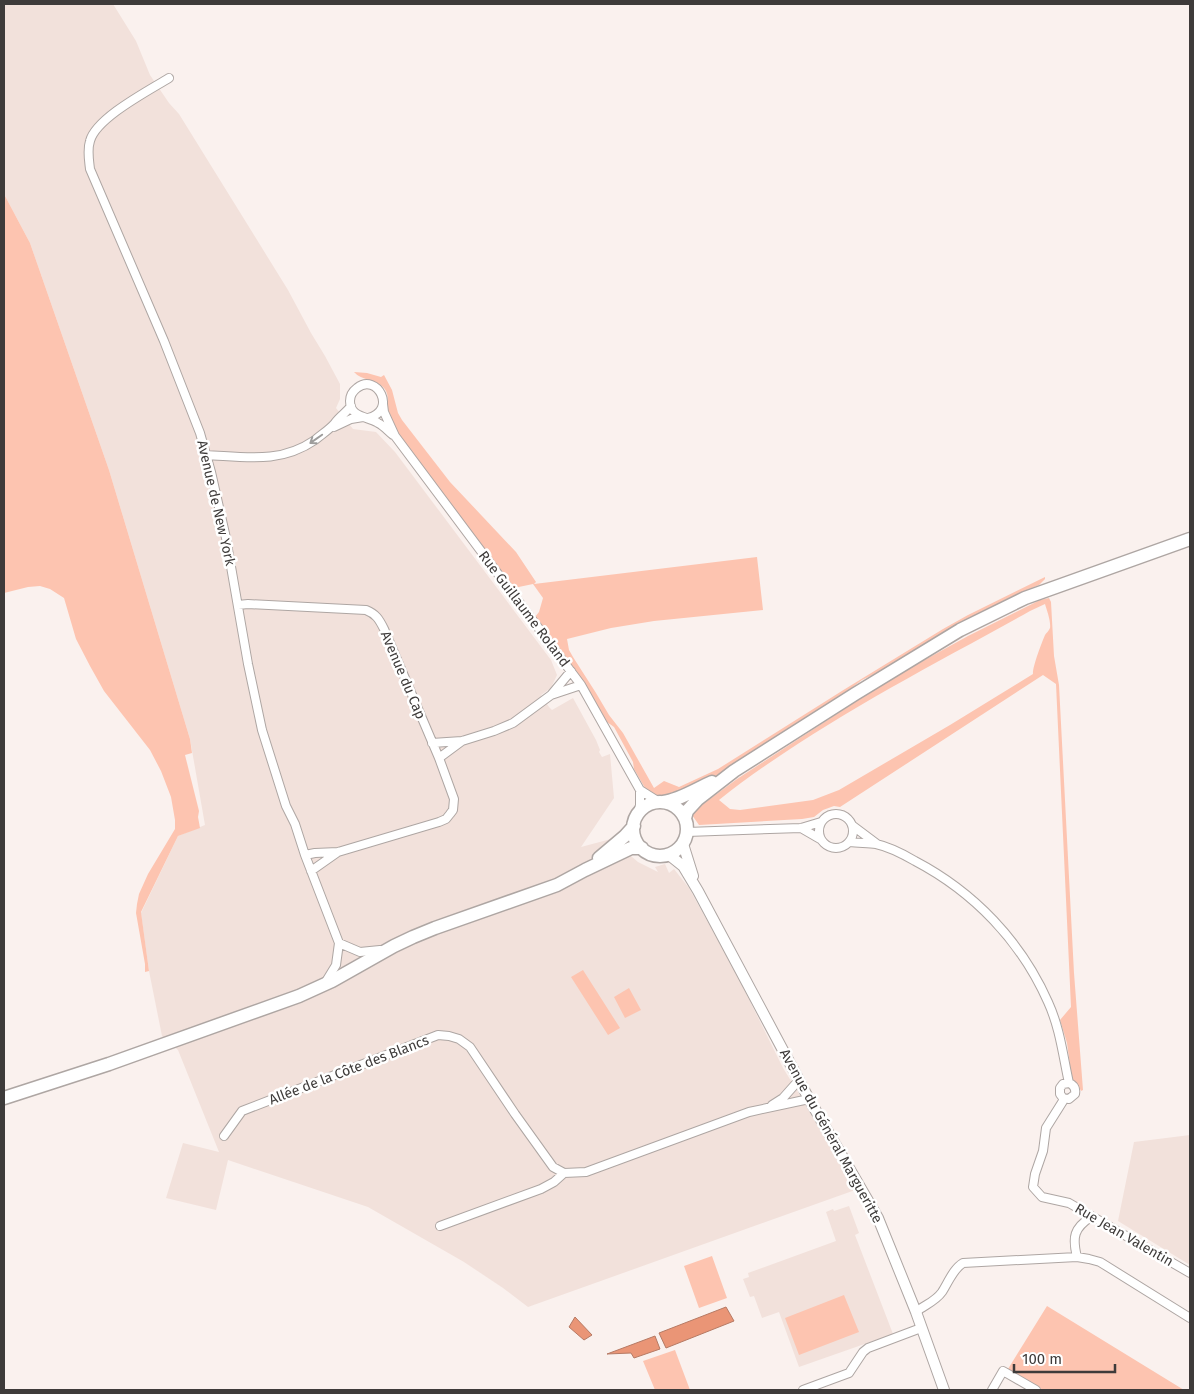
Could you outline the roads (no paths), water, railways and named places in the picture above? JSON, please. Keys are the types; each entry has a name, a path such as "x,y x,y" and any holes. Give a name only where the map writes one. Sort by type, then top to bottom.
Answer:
{"main road":[{"path":"4,1098 109,1064 299,996 322,986 394,946 435,928 558,885 631,848 642,848 655,855 668,854 679,849 685,838 687,811 698,799 734,771 934,645 1025,598 1190,540"},
{"path":"585,870 625,836 650,804 670,801 734,771"},
{"path":"660,802 677,808 685,818"},
{"path":"636,820 634,835 642,848"}],"street":[{"name":"Avenue de New York","path":"169,78 105,119 93,132 90,141 89,162 91,174 176,372 200,433 226,538 248,664 262,730 286,806 295,824 339,943"},
{"path":"206,456 268,458 288,454 305,447 332,428 351,419 372,417 380,412 383,404 382,393 374,386 365,384 353,392 351,406 353,411 366,417"},
{"name":"Rue Guillaume Roland","path":"383,404 395,436 581,684 640,790"},
{"path":"332,428 335,422 351,406"},
{"name":"Rue Guillaume Roland","path":"366,417 382,425 395,436"},
{"name":"Avenue du Cap","path":"238,604 366,610 373,612 384,628 439,758 454,800 453,810 446,819 338,852"},
{"path":"551,696 570,671"},
{"path":"432,743 462,741 494,731 513,723 551,696 581,684"},
{"path":"439,758 462,741"},
{"path":"640,790 660,802"},
{"path":"636,820 640,805 640,790"},
{"path":"685,838 801,828 821,822 829,815 841,814 853,826 877,844 930,868 992,917 1014,943 1034,973 1048,1002 1061,1040 1069,1083"},
{"path":"820,839 819,828 821,822"},
{"path":"850,842 854,832 853,826"},
{"path":"801,828 820,839 829,847 840,848 850,842 877,844"},
{"name":"Avenue du Général Margueritte","path":"685,838 698,891"},
{"path":"305,855 338,852"},
{"path":"311,871 338,852"},
{"name":"Avenue du Général Margueritte","path":"668,854 683,866 698,891 810,1099 878,1218 916,1312 944,1390"},
{"path":"322,986 336,964 339,943 360,952 372,952 394,946"},
{"name":"Allée de la Côte des Blancs","path":"224,1136 242,1111 438,1035 449,1036 459,1039 470,1047 553,1167 564,1173"},
{"path":"768,1108 783,1098 800,1080"},
{"path":"1069,1083 1074,1086 1075,1094 1069,1099 1064,1098 1060,1094 1060,1088 1063,1084 1069,1083"},
{"name":"Rue Jean Valentin","path":"1064,1098 1046,1128 1043,1151 1035,1174 1033,1187 1042,1197 1069,1204 1190,1273"},
{"path":"440,1226 541,1189 554,1182 564,1173 586,1172 748,1112 810,1099"},
{"path":"1077,1257 1074,1244 1075,1232 1082,1222 1091,1216"},
{"path":"916,1312 940,1294 958,1266 963,1263 1077,1257 1100,1262 1190,1318"},
{"path":"803,1390 849,1373 863,1352 868,1348 921,1328"},
{"path":"992,1390 1002,1371 1036,1390"}]}
